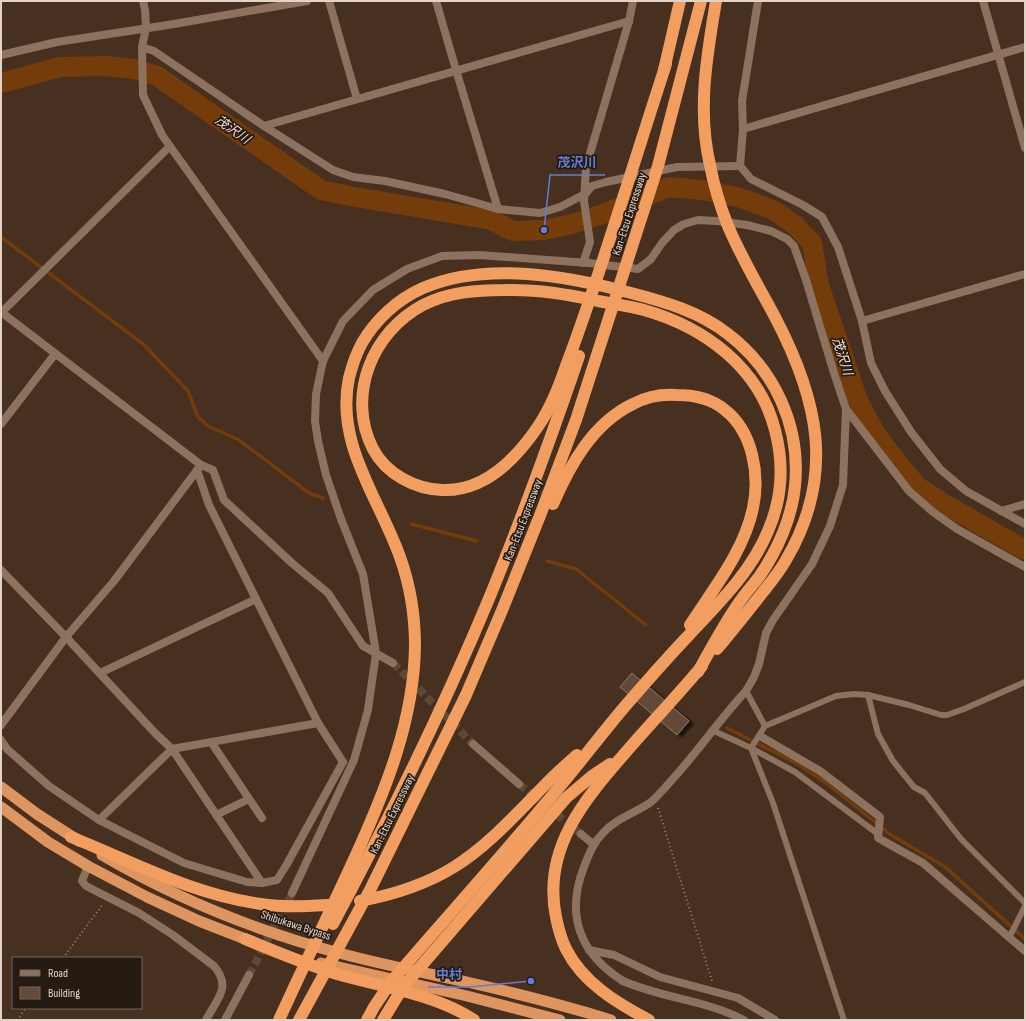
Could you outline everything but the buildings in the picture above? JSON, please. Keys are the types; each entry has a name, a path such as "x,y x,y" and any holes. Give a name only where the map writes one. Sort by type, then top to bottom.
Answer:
{"highway":[{"name":"Kan-Etsu Expressway","path":"280,1020 351,878 425,743 488,601 555,426 584,328 636,166 666,64 680,1"},
{"name":"Kan-Etsu Expressway","path":"299,1020 371,888 466,695 504,608 576,420 605,332 658,166 701,1"},
{"path":"649,1020 601,991 574,963 565,947 559,929 553,891 559,853 567,833 589,796 624,754 698,672 786,562 808,513 814,490 816,464 816,439 806,386 775,318 737,245 720,204 710,165 705,141 703,111 704,82 716,1"},
{"path":"351,878 400,744 413,677 415,645 413,615 408,587 400,558 355,457 346,410 348,386 352,366 361,344 387,311 404,298 424,288 446,280 492,274 515,274 578,281 645,296 689,311 709,321 728,334 764,369 785,408 790,426 796,466 795,487 791,510 782,536 771,558 728,619 698,672"},
{"path":"367,1020 390,983 556,792 604,731 674,651 728,593 758,552 769,529 774,514 781,483 781,461 778,440 772,417 764,399 753,381 739,364 723,349 683,324 641,309 574,296 515,289 464,292 423,305 406,317 391,329 379,344 365,376 362,395 363,413 366,430 374,450 384,464 397,475 415,485 434,490 452,490 471,486 486,479 502,468 516,454 542,421 555,397 584,328"},
{"path":"466,695 490,648 560,487 585,444 616,414 633,404 652,397 689,395 708,401 725,410 740,426 748,443 754,465 756,486 753,508 747,528 736,554 674,651"},
{"path":"71,837 184,884 236,899 261,904 293,906 350,904 406,889 431,879 460,863 480,849 546,784 604,731"},
{"path":"385,1017 404,987 566,798 592,776 624,754"},
{"name":"Shibukawa Bypass","path":"1,787 36,814 71,837 108,858 188,900 261,928 343,954 522,995 611,1020"},
{"path":"1,807 48,842 88,866 147,897 199,921 287,957 337,974 438,1002 474,1020"},
{"path":"245,939 292,955 336,967 474,998 560,1020"}],"street":[{"path":"143,1 146,28 141,57 142,90 162,135 323,361"},
{"path":"1,55 57,42 307,1"},
{"path":"329,1 357,99"},
{"path":"436,1 498,209"},
{"path":"583,263 590,242 584,197 586,167 629,21 633,1"},
{"path":"758,1 742,102 743,129 740,166 751,179 803,205 822,217 838,247 862,321 871,363 885,391 911,432 940,469 966,491 1025,524"},
{"path":"983,1 1025,148"},
{"path":"264,126 629,21"},
{"path":"142,47 154,51 264,126 333,170 353,177 385,181 445,194 498,209 540,213 584,197 592,186 677,167 740,166"},
{"path":"743,129 1025,47"},
{"path":"170,146 1,313 199,468 213,470 224,500 293,564 328,593 363,646 393,663"},
{"path":"292,893 354,760 368,710 376,653 363,574 341,519 326,475 318,441 315,421 316,394 323,361 343,321 372,290 407,268 442,256 479,255 638,269 651,259 662,243 674,230 684,224 698,220 717,220 747,225 771,231 787,238 794,246 806,280 846,409 909,491 933,512 957,529 1025,567"},
{"path":"862,321 1025,274"},
{"path":"1,424 55,354"},
{"path":"744,1020 714,1009 642,989 623,981 610,973 588,950 577,921 575,904 578,882 593,844 617,821 651,802 655,798 714,731 734,703 746,691 754,677 759,664 766,633 772,620 812,564 830,526 843,485 846,409"},
{"path":"199,468 209,504 318,722 343,762"},
{"path":"1,725 66,637 114,580 199,468"},
{"path":"1001,511 1025,504"},
{"path":"1,570 66,637 155,733 172,749 262,883"},
{"path":"100,673 256,599"},
{"path":"99,820 172,749 318,722"},
{"path":"760,736 820,771 880,817 878,838 923,863 1025,951"},
{"path":"1,740 7,749 49,786 99,820 184,863 247,882 262,883 277,880 343,762"},
{"path":"211,742 262,818"},
{"path":"473,744 519,784"},
{"path":"343,762 354,760"},
{"path":"216,815 249,799"},
{"path":"581,834 593,844"},
{"path":"88,866 82,881 89,888 139,913 219,971 223,981 222,989 206,1020"},
{"path":"588,950 614,955 660,977 738,998 775,1020"},
{"path":"225,1020 249,975"}],"lane":[{"path":"751,748 766,726 836,696 854,694 868,695 941,715 946,715 964,709 1025,682"},
{"path":"746,691 766,726"},
{"path":"868,695 878,734 893,761 914,787 925,793 961,839 1025,905 1009,937"},
{"path":"714,731 751,748 795,772 878,834"},
{"path":"751,748 773,803 844,1020"}],"path":[{"path":"655,798 716,992"},
{"path":"64,957 108,898"},
{"path":"17,1020 25,1009"}],"waterway":[{"name":"茂沢川","path":"1,83 60,67 106,66 134,69 157,76 321,190 491,220 513,231 544,230 572,224 603,214 669,187 702,190 738,197 773,210 795,225 812,243 819,285 857,398 875,433 917,486 946,505 1025,550"},
{"path":"1,237 143,344 188,391 198,417 208,426 239,440 309,493 323,498"},
{"path":"411,524 477,541"},
{"path":"547,561 576,569 646,625"},
{"path":"727,728 798,764 829,785 891,835 944,866 1025,939"}],"tunnel":[{"path":"393,663 473,744"},
{"path":"519,784 581,834"},
{"path":"249,975 292,893"}],"place":[{"name":"茂沢川","path":"544,230"},
{"name":"中村","path":"531,981"}]}
